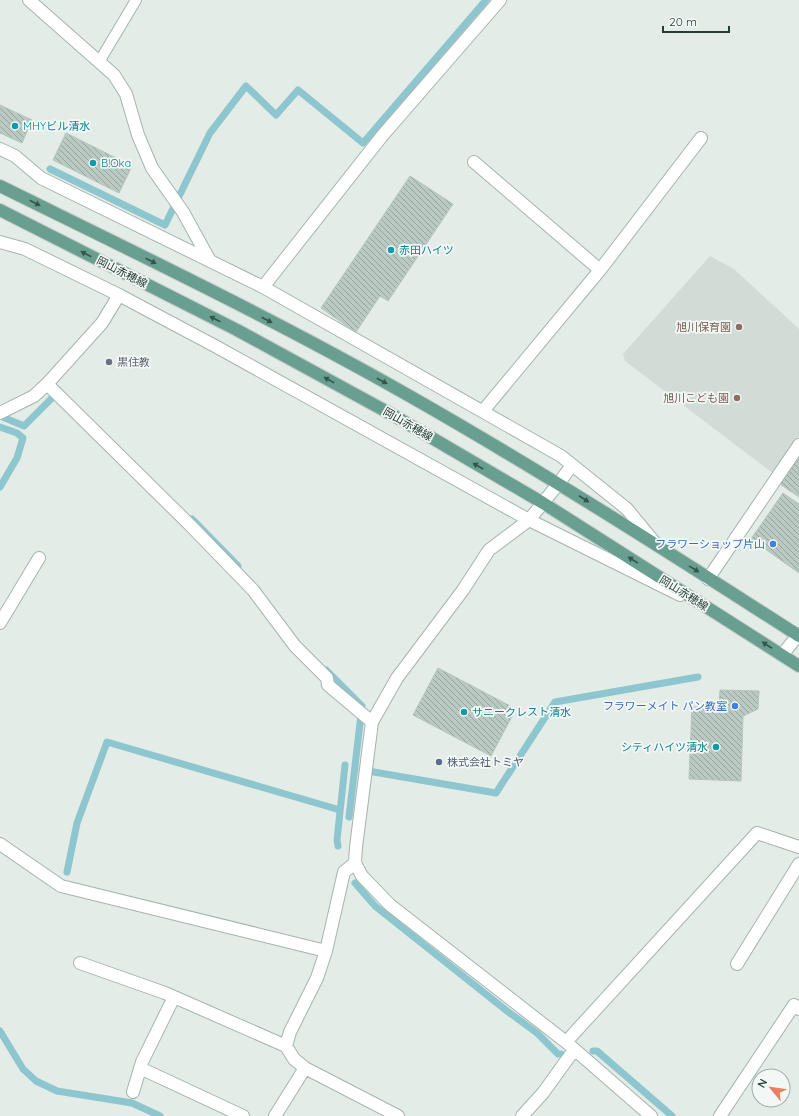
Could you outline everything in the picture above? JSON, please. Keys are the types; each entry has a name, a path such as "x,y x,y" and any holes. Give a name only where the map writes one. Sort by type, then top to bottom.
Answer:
{"main road":[{"name":"岡山赤穂線","path":"0,186 247,309 405,394 559,483 798,635"},
{"name":"岡山赤穂線","path":"0,210 237,330 391,414 543,504 716,612 799,666"}],"street":[{"path":"29,0 114,75 126,94 138,135 152,168 176,203 210,261"},
{"path":"263,287 382,136 500,0"},
{"path":"483,411 600,270 701,138"},
{"path":"0,149 15,156 41,178 263,287 560,456 627,509 658,547"},
{"path":"474,162 600,270"},
{"path":"0,242 25,249 119,295 216,346 529,520 716,612"},
{"path":"0,413 29,399 53,390 102,323 119,295"},
{"path":"53,390 190,525 253,590 295,646 327,678 328,685 365,716"},
{"path":"708,578 799,445"},
{"path":"572,465 529,520 489,550 463,590 397,678 365,716 366,771 355,863 362,876 390,905 570,1046 651,1116"},
{"path":"0,623 40,558"},
{"path":"782,655 798,635"},
{"path":"522,1116 543,1093 570,1046 757,832 799,847"},
{"path":"0,844 61,886 326,950"},
{"path":"286,1046 290,1032 317,978 326,950 344,872 355,863"},
{"path":"737,964 799,864"},
{"path":"80,963 174,997 286,1046 294,1059 305,1068 398,1116"},
{"path":"133,1092 140,1068 174,997"},
{"path":"720,1116 794,1005 799,1009"},
{"path":"140,1068 243,1116"},
{"path":"275,1116 305,1068"}],"lane":[{"path":"99,62 136,0"}],"shaded area":[{"name":"旭川こども園","path":"710,256 734,269 799,329 799,436 774,474 625,361 623,354"}],"building":[{"name":"MHYビル清水","path":"0,105 32,120 22,143 0,133"},
{"name":"B!Oka","path":"66,133 132,166 119,193 53,160"},
{"name":"赤田ハイツ","path":"410,176 453,204 388,301 380,296 356,332 321,308"},
{"path":"799,456 799,497 780,484"},
{"path":"783,493 799,504 799,573 751,539"},
{"name":"サニークレスト清水","path":"438,668 516,709 491,756 413,715"},
{"name":"シティハイツ清水","path":"720,690 759,691 758,709 743,716 741,781 689,779 692,707 719,707"}],"waterway":[{"path":"50,169 165,225 210,133 246,86 276,115 298,90 363,143 486,0"},
{"path":"0,416 24,426 59,391"},
{"path":"0,427 17,433 23,438 17,458 0,487"},
{"path":"192,519 238,566"},
{"path":"326,670 362,706 349,817"},
{"path":"362,770 496,793 555,702 698,677"},
{"path":"67,872 77,823 107,742 340,810"},
{"path":"338,846 337,840 345,765"},
{"path":"355,883 375,906 537,1033 558,1054 561,1054"},
{"path":"0,1031 23,1069 36,1081 57,1091 132,1103 160,1116"},
{"path":"593,1051 597,1051 672,1116"}],"place":[{"name":"MHYビル清水","path":"15,126"},
{"name":"B!Oka","path":"93,163"},
{"name":"赤田ハイツ","path":"391,250"},
{"name":"旭川保育園","path":"739,327"},
{"name":"黒住教","path":"109,362"},
{"name":"旭川こども園","path":"737,398"},
{"name":"フラワーショップ片山","path":"773,544"},
{"name":"フラワーメイト パン教室","path":"735,706"},
{"name":"サニークレスト清水","path":"464,712"},
{"name":"シティハイツ清水","path":"716,747"},
{"name":"株式会社トミヤ","path":"439,762"}]}
